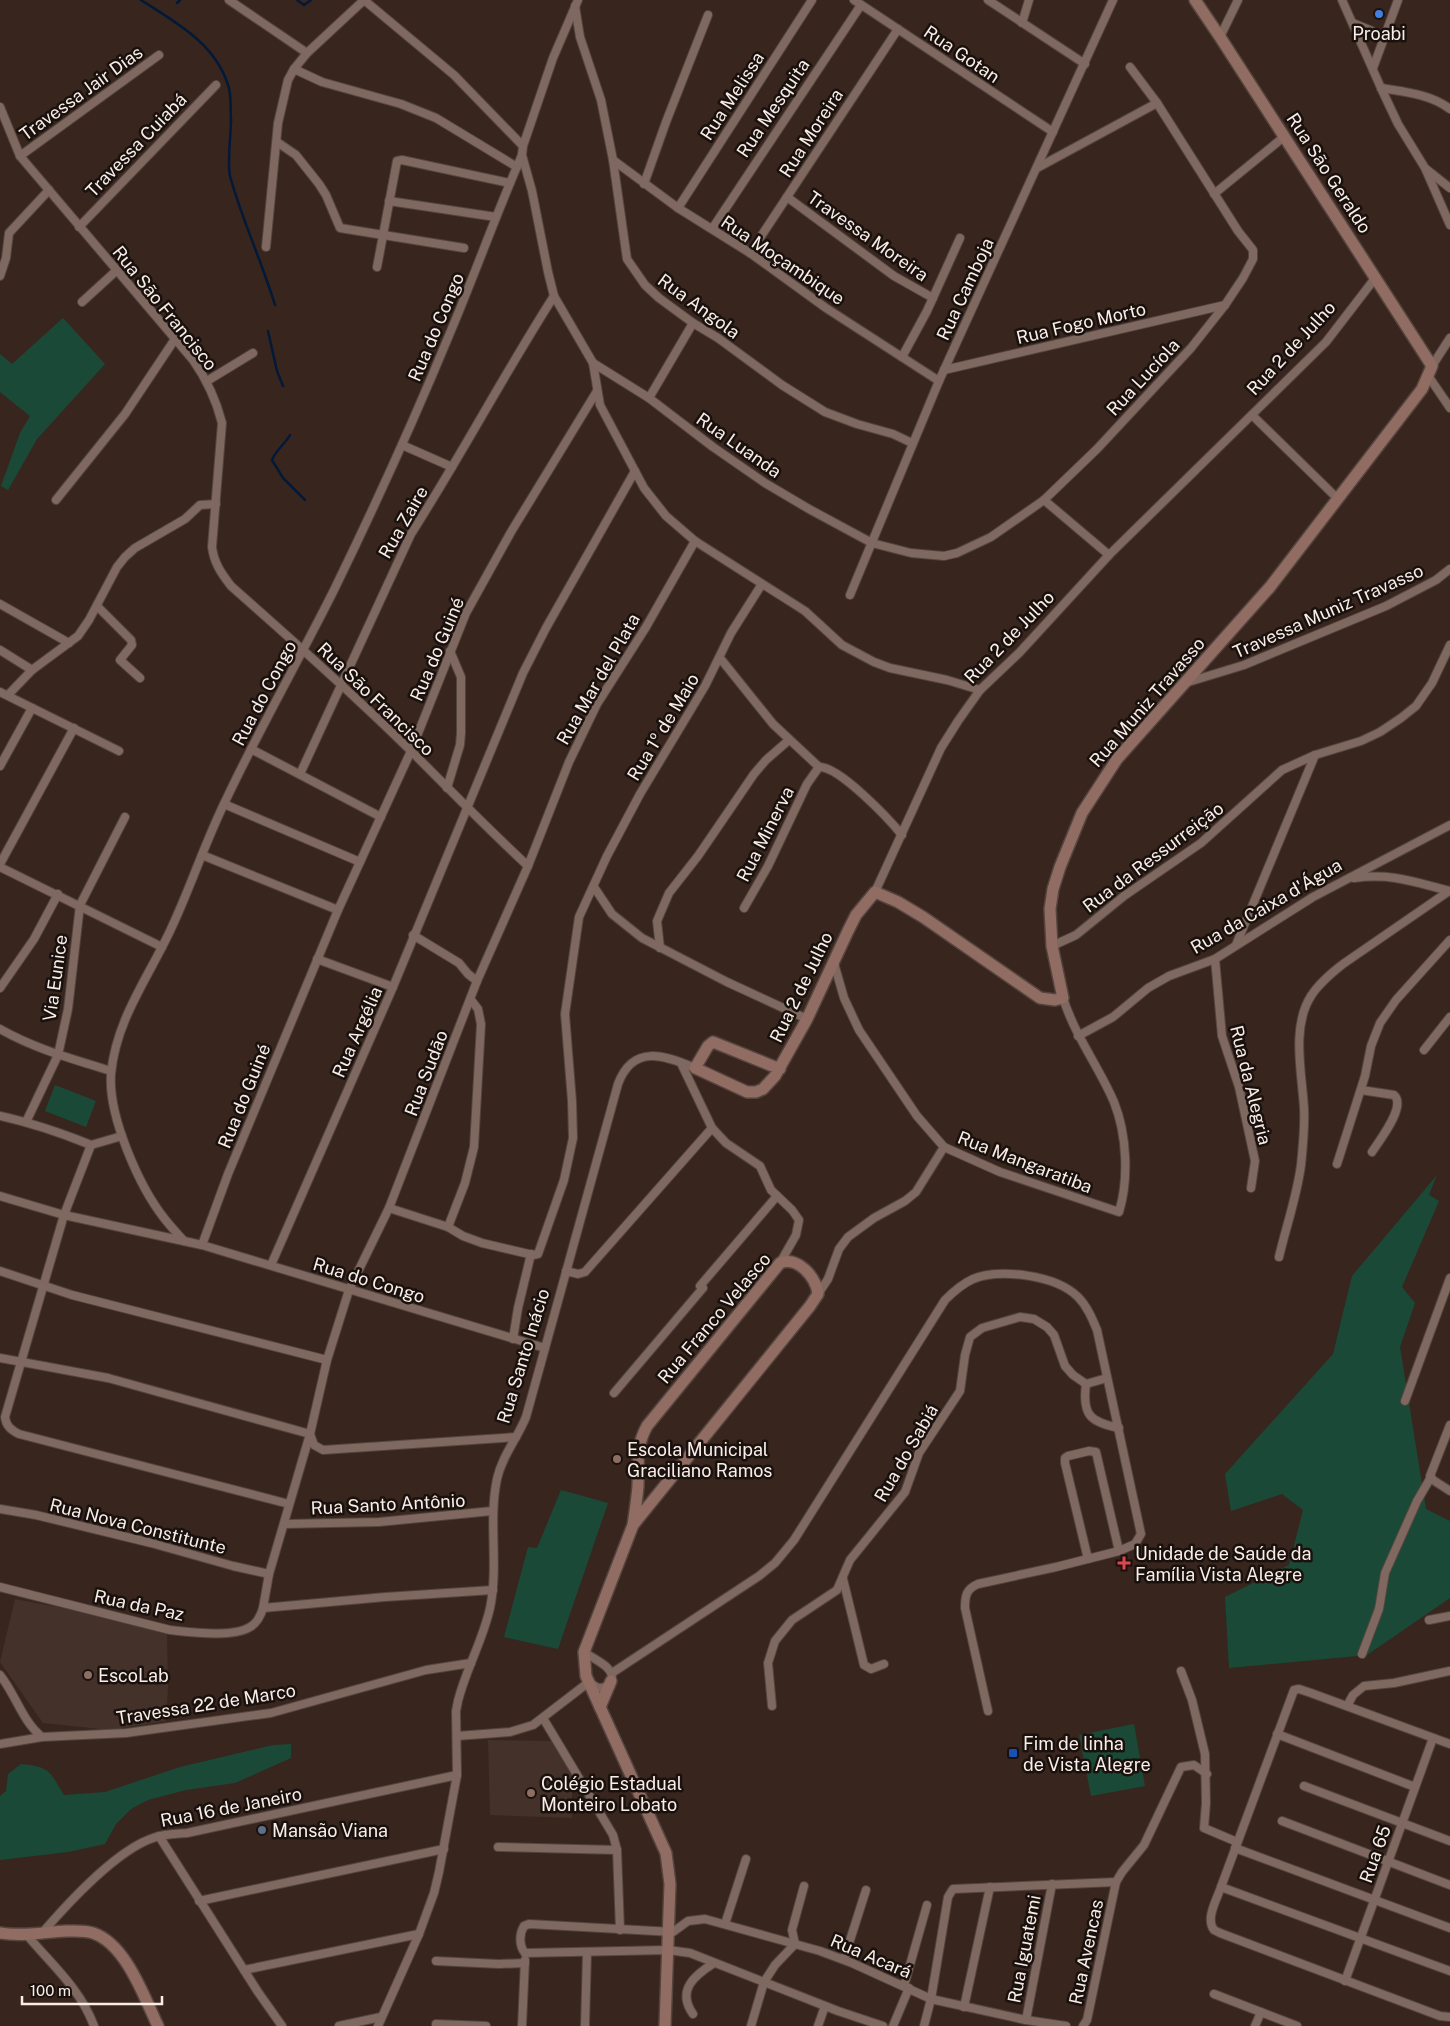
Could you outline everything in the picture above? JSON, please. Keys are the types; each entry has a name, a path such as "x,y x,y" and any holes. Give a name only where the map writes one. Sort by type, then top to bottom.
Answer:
{"street":[{"path":"229,0 307,53"},
{"path":"266,247 278,123 284,93 294,69 307,53 364,0 454,75 523,146"},
{"name":"Rua Melissa","path":"678,208 812,0"},
{"path":"988,0 1085,64"},
{"path":"1022,22 1029,0"},
{"name":"Rua Camboja","path":"850,594 939,381 1114,0"},
{"name":"Rua São Geraldo","path":"1195,0 1376,277 1431,371"},
{"path":"1220,37 1238,0"},
{"path":"1342,0 1398,124 1425,168 1450,225"},
{"path":"1373,68 1398,0"},
{"name":"Rua Gotan","path":"857,2 1053,132"},
{"name":"Rua Mesquita","path":"712,229 857,2"},
{"path":"577,3 553,58 523,146 522,155 532,191 554,296 593,363 600,405 634,471 644,488 666,516 696,541 817,620 832,638 842,645 874,662 890,668 946,680 980,690"},
{"name":"Rua Angola","path":"577,3 580,37 601,100 613,160 628,259 645,285 659,298 693,323 718,338 782,385 825,412 857,424 893,434 912,443"},
{"path":"644,184 708,15"},
{"path":"1353,23 1384,36"},
{"name":"Rua Moreira","path":"750,253 898,29"},
{"name":"Travessa Jair Dias","path":"20,156 160,55"},
{"name":"Rua Lucíola","path":"872,543 928,556 957,554 991,537 1044,500 1096,450 1191,348 1225,305 1243,278 1254,254 1250,244 1238,231 1130,66"},
{"path":"294,69 322,82 400,104 436,118 517,167"},
{"name":"Travessa Cuiabá","path":"79,227 216,85"},
{"path":"1381,88 1423,96 1439,102 1450,109"},
{"path":"1036,168 1156,103"},
{"name":"Rua São Francisco","path":"0,107 20,156 193,360 207,381 217,404 222,423 212,547 214,560 219,570 231,586 342,685 528,866"},
{"path":"1214,194 1285,136"},
{"path":"277,142 296,155 319,184 326,195 338,226 464,248"},
{"name":"Rua do Congo","path":"184,1241 163,1217 149,1196 122,1136 114,1106 111,1071 128,1010 162,947 224,804 334,590 402,445 450,335 522,155"},
{"path":"377,267 397,161 402,160 510,183"},
{"name":"Rua Moçambique","path":"613,160 678,208 750,253 826,308 939,381"},
{"path":"1425,168 1450,188"},
{"path":"0,276 6,258 9,233 49,190"},
{"name":"Travessa Moreira","path":"787,197 894,276 933,298"},
{"path":"389,201 496,217"},
{"name":"Travessa Moreira","path":"902,357 933,298 960,238"},
{"path":"82,302 116,270"},
{"name":"Rua 2 de Julho","path":"763,1090 780,1069 807,1019 856,915 875,892 942,748 980,690 1044,627 1109,555 1326,342 1376,277"},
{"name":"Rua Zaire","path":"300,774 407,543 512,362 554,296"},
{"name":"Rua Fogo Morto","path":"944,370 1225,305"},
{"path":"649,398 693,323"},
{"name":"Rua Muniz Travasso","path":"1101,1207 1119,1212 1121,1206 1125,1168 1122,1132 1114,1103 1078,1036 1063,998 1052,946 1050,909 1053,889 1068,843 1082,813 1117,758 1270,587 1422,390 1450,338"},
{"path":"56,500 125,414 175,339"},
{"path":"207,381 253,352"},
{"name":"Rua Luanda","path":"593,363 649,398 764,483 872,543"},
{"path":"1431,371 1450,408"},
{"name":"Rua do Guiné","path":"202,1245 228,1174 317,959 411,751 466,613 511,532 597,391"},
{"path":"1252,415 1338,499"},
{"path":"402,445 452,467"},
{"path":"468,809 523,673 634,471"},
{"path":"1044,500 1109,555"},
{"path":"8,695 32,670 69,643 83,630 117,567 135,548 185,519 200,505 216,504"},
{"name":"Rua Mar del Plata","path":"528,866 560,782 589,718 696,541"},
{"name":"Travessa Muniz Travasso","path":"1185,683 1244,666 1386,606 1436,580 1450,569"},
{"name":"Rua 1º de Maio","path":"531,1254 536,1255 540,1250 564,1180 573,1138 565,1006 579,917 607,856 640,794 720,658 731,633 762,584"},
{"path":"0,604 69,643"},
{"path":"97,606 131,640 132,645 121,657 121,662 140,678"},
{"name":"Rua da Ressurreição","path":"1052,946 1076,935 1124,896 1201,843 1282,770 1315,755 1361,741 1380,732 1401,718 1416,706 1432,683 1450,646"},
{"path":"0,650 32,670"},
{"path":"447,788 461,738 461,677 450,651"},
{"path":"720,658 767,717 816,770 825,768 845,780 874,805 902,835"},
{"path":"0,692 120,751"},
{"path":"0,766 32,708"},
{"path":"74,728 0,865 162,947"},
{"path":"660,948 657,921 669,894 698,856 754,774 766,760 789,740"},
{"path":"251,749 381,817"},
{"path":"1236,946 1315,755"},
{"name":"Rua Minerva","path":"744,908 768,866 816,770"},
{"path":"224,804 360,862"},
{"name":"Rua Argélia","path":"271,1265 468,809"},
{"path":"80,905 125,818"},
{"name":"Rua da Caixa d'Água","path":"1078,1036 1113,1016 1148,988 1169,976 1215,959 1313,897 1450,825"},
{"path":"202,855 338,910"},
{"name":"Rua Sudão","path":"263,1608 268,1574 285,1524 310,1434 327,1360 349,1290 389,1208 477,981 528,866"},
{"path":"1347,879 1385,876 1409,879 1450,891"},
{"path":"594,887 612,914 631,931 727,982 807,1019"},
{"path":"1279,1257 1301,1166 1304,1110 1299,1075 1300,1036 1309,1000 1330,975 1343,964 1450,891"},
{"path":"875,892 916,913 1040,998 1055,1000 1063,998"},
{"path":"0,988 34,939 58,894"},
{"name":"Via Eunice","path":"26,1122 58,1055 68,1009 80,905"},
{"path":"414,936 459,963 477,981"},
{"path":"1337,1164 1361,1090 1371,1046 1380,1023 1396,1000 1450,940"},
{"path":"317,959 392,987"},
{"name":"Rua da Alegria","path":"1215,959 1222,1036 1239,1086 1255,1161 1251,1188"},
{"name":"Rua Mangaratiba","path":"834,963 844,998 859,1030 917,1116 944,1147 1000,1172 1101,1207"},
{"path":"448,1227 471,1163 476,1130 481,1024 478,1009 470,1000"},
{"path":"1424,1050 1450,1017"},
{"path":"0,1029 58,1055 111,1071"},
{"path":"695,1068 708,1046 713,1042 780,1069"},
{"name":"Rua Santo Inácio","path":"378,2026 419,1934 434,1893 457,1775 458,1701 482,1636 493,1590 495,1570 492,1511 500,1468 508,1449 526,1417 622,1074 631,1062 645,1056 655,1057 695,1068 747,1092 763,1090"},
{"path":"681,1063 712,1128 726,1143 760,1166 771,1190 792,1210 799,1220 796,1235 780,1263"},
{"path":"1361,1090 1394,1095 1397,1097 1399,1104 1390,1126 1372,1152"},
{"path":"0,1116 60,1132 90,1145 122,1136"},
{"name":"Rua Santo Inácio","path":"566,1271 578,1274 584,1272 712,1128"},
{"path":"90,1145 64,1215 21,1361 2,1417 7,1425 19,1434 289,1504"},
{"path":"818,1294 828,1279 839,1249 848,1237 916,1192 944,1147"},
{"name":"Rua do Congo","path":"0,1196 64,1215 202,1245 545,1348"},
{"path":"614,1393 777,1196"},
{"path":"389,1208 448,1227 463,1236 482,1243 531,1254 518,1308 513,1339"},
{"name":"Rua Franco Velasco","path":"633,1524 818,1294 814,1279 809,1273 791,1261 780,1263 647,1426 638,1448 638,1494 633,1524 584,1652 584,1665 589,1682 666,1853 670,1872 665,2026"},
{"path":"0,1271 72,1295 327,1360"},
{"path":"589,1682 594,1687 602,1688 612,1677 775,1563 794,1540 945,1300 957,1288 973,1279 1007,1273 1048,1281 1070,1290 1083,1302 1091,1315 1141,1528 1139,1540 1131,1547 1088,1559 978,1584 972,1586 967,1591 965,1608 988,1711"},
{"path":"1405,1401 1446,1300 1450,1278"},
{"name":"Rua do Sabiá","path":"772,1706 768,1663 775,1642 792,1620 837,1590 850,1560 905,1492 920,1452 960,1391 967,1344 970,1338 977,1332 1020,1316 1041,1322 1054,1335 1065,1366 1073,1375 1086,1384"},
{"path":"0,1358 108,1378 310,1434 314,1445 323,1450 516,1437"},
{"path":"1107,1378 1086,1384 1086,1408 1093,1419 1103,1425 1119,1428"},
{"path":"1362,1654 1379,1609 1385,1573 1417,1501 1430,1477 1450,1425"},
{"path":"1088,1559 1065,1458 1091,1450 1096,1452 1119,1551"},
{"path":"1430,1477 1450,1491"},
{"name":"Rua Nova Constitunte","path":"0,1508 150,1543 268,1574"},
{"name":"Rua Santo Antônio","path":"285,1524 380,1522 492,1511"},
{"path":"843,1579 864,1665 871,1669 884,1664"},
{"name":"Rua da Paz","path":"0,1587 170,1630 187,1632 245,1630 252,1626 259,1618 263,1608"},
{"path":"263,1608 385,1596 493,1590"},
{"path":"1429,1620 1450,1616"},
{"path":"584,1652 600,1664 607,1666 612,1677 600,1707"},
{"name":"Travessa 22 de Marco","path":"0,1744 42,1737 126,1733 271,1713 426,1670 472,1664"},
{"path":"457,1736 522,1730 543,1718 589,1682 590,1670 600,1664"},
{"path":"1181,1671 1192,1700 1204,1746 1207,1774 1204,1828 1236,1845 1450,1928"},
{"path":"1347,1706 1353,1695 1364,1686 1394,1683 1450,1671"},
{"path":"0,1675 10,1688 24,1717 42,1737"},
{"path":"1450,1744 1311,1693 1299,1689 1293,1691 1211,1918 1211,1926 1214,1930 1345,1981 1440,2016 1450,2017"},
{"path":"543,1718 600,1810 613,1835 617,1850 620,1930"},
{"path":"1276,1734 1415,1787"},
{"name":"Rua 65","path":"1345,1981 1432,1738"},
{"path":"924,2026 932,1999 950,1892 958,1888 990,1886 1116,1882 1144,1845 1181,1767 1194,1765 1207,1774"},
{"name":"Rua 16 de Janeiro","path":"43,1932 127,1850 159,1836 187,1833 457,1775"},
{"path":"1304,1786 1450,1841"},
{"path":"1282,1821 1450,1885"},
{"path":"159,1836 199,1901 282,2026"},
{"path":"498,1847 617,1850"},
{"path":"199,1901 444,1849"},
{"path":"725,1924 746,1859"},
{"name":"Rua Avencas","path":"1083,2026 1087,2020 1116,1882"},
{"name":"Rua Iguatemi","path":"1026,2020 1052,1884"},
{"path":"750,2026 764,1982 775,1965 795,1944 792,1930 804,1886"},
{"path":"964,2006 990,1886"},
{"path":"1221,1887 1450,1971"},
{"path":"844,1959 866,1890"},
{"path":"893,2026 906,1987 927,1905"},
{"name":"Rua Acará","path":"668,1932 676,1932 688,1921 698,1919 712,1920 844,1959 932,1999 1026,2020 1066,2026"},
{"path":"522,2026 525,1953 522,1948 521,1933 524,1926 529,1924 668,1932"},
{"path":"0,1933 86,1932 106,1939 115,1947 129,1968 158,2026"},
{"path":"26,1934 75,1988 94,2026"},
{"path":"244,1970 419,1934"},
{"path":"525,1953 668,1950 690,1953 881,2026"},
{"path":"585,2026 587,1953"},
{"path":"436,1961 499,1964 525,1963"},
{"path":"693,2014 687,1999 688,1988 693,1979 714,1963"},
{"path":"1214,1994 1297,2026"},
{"path":"818,2026 825,2006"},
{"path":"1255,2026 1261,2012"},
{"path":"339,2026 381,2017"},
{"path":"436,2024 486,2026"}],"shaded area":[{"name":"EscoLab","path":"15,1599 121,1619 167,1633 168,1688 166,1721 110,1730 43,1723 0,1662"},
{"name":"Colégio Estadual Monteiro Lobato","path":"488,1740 552,1741 572,1770 572,1818 490,1815"}],"green space":[{"path":"63,318 105,364 37,439 8,490 1,486 20,433 30,416 0,392 0,354 12,364"},
{"path":"55,1085 96,1101 86,1127 45,1111"},
{"path":"1437,1175 1429,1195 1439,1201 1402,1287 1415,1303 1400,1347 1426,1509 1450,1521 1450,1598 1367,1655 1229,1668 1225,1597 1289,1565 1303,1510 1282,1494 1231,1511 1225,1474 1333,1354 1352,1276"},
{"path":"561,1490 608,1503 558,1649 504,1637 528,1547 537,1548"},
{"path":"1134,1724 1145,1786 1091,1796 1079,1735"},
{"path":"291,1744 291,1758 235,1783 186,1790 148,1800 131,1809 116,1824 105,1844 68,1852 0,1860 0,1796 6,1791 8,1774 21,1764 44,1769 52,1775 64,1795 105,1792 180,1767 273,1745"}],"waterway":[{"path":"141,0 180,25 204,45 222,70 229,89 230,98 230,176 275,305"},
{"path":"177,3 180,0"},
{"path":"297,0 304,5 311,0"},
{"path":"268,331 277,371 283,386"},
{"path":"290,435 272,460 283,478 305,500"}],"place":[{"name":"Proabi","path":"1379,14"},
{"name":"Escola Municipal Graciliano Ramos","path":"617,1459"},
{"name":"Unidade de Saúde da Família Vista Alegre","path":"1124,1563"},
{"name":"EscoLab","path":"88,1675"},
{"name":"Fim de linha de Vista Alegre","path":"1013,1753"},
{"name":"Colégio Estadual Monteiro Lobato","path":"531,1793"},
{"name":"Mansão Viana","path":"262,1830"}]}
